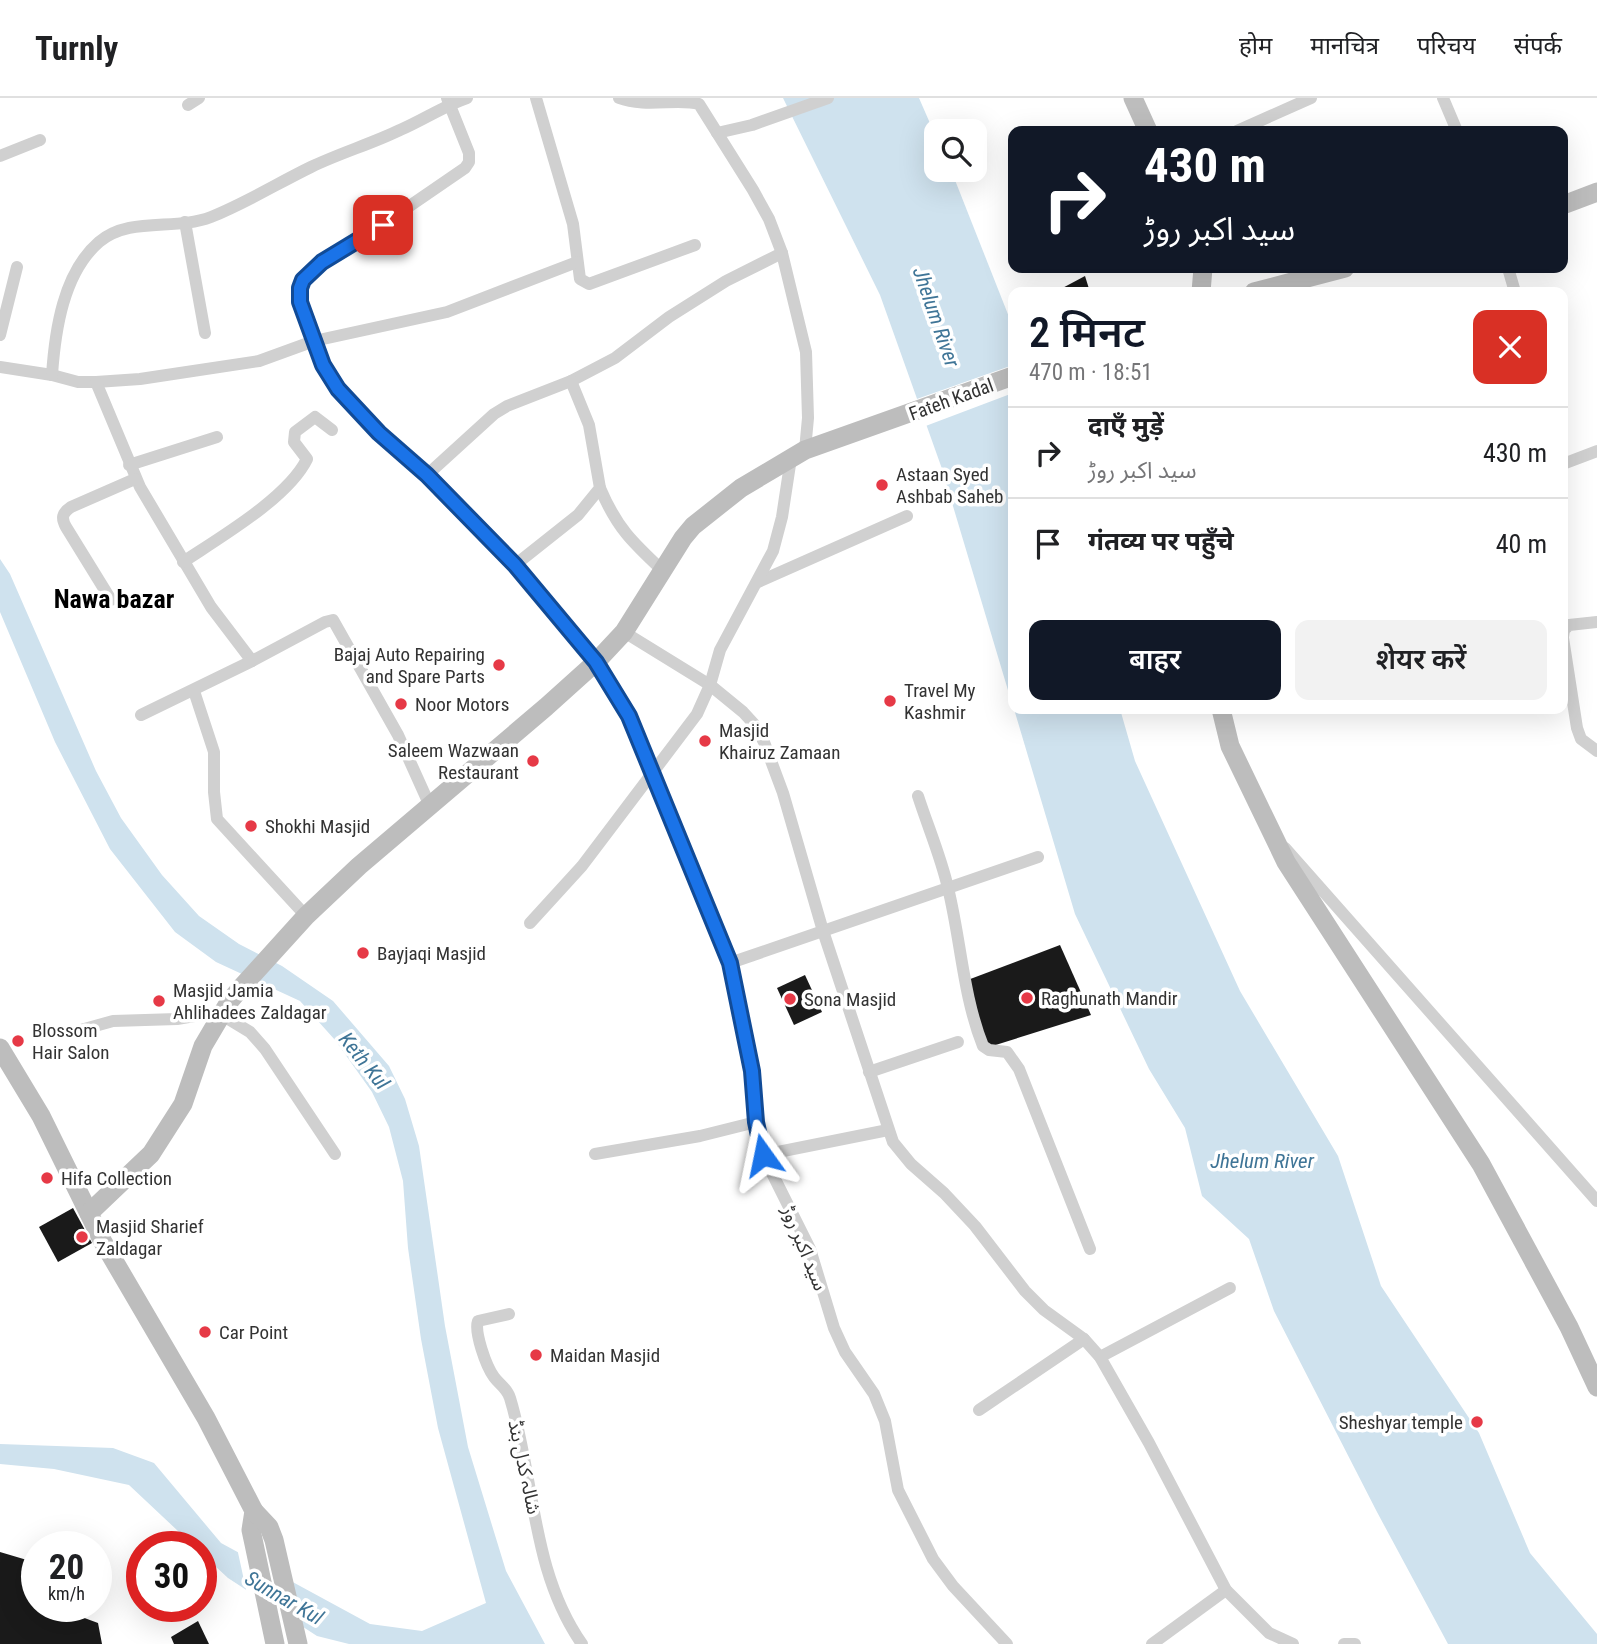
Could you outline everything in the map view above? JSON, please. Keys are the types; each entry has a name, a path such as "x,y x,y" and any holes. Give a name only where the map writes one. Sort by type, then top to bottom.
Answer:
{"street":[{"path":"52,375 54,350 69,286 97,244 114,231 208,218 313,166 402,130 449,101 467,98"},
{"path":"536,98 573,224 580,279 589,284 695,245"},
{"path":"530,923 582,866 696,714 710,685 720,650 773,551 808,418 806,352 782,253 769,219 758,200 699,104 692,100 645,102 619,98"},
{"path":"717,134 828,98"},
{"path":"1133,98 1146,126"},
{"path":"1248,126 1311,98"},
{"path":"1443,98 1455,126"},
{"name":"سید اکبر روڑ","path":"449,101 469,153 469,162 460,174 322,262 303,280 300,302 314,341 323,365 338,389 379,433 427,475 515,565 596,662 629,716 730,963 752,1071 756,1122 763,1155 810,1250 834,1328 845,1352 874,1394 885,1420 898,1490 905,1508 933,1559 954,1587 1007,1644"},
{"path":"0,156 40,139"},
{"path":"1568,203 1597,192"},
{"path":"185,222 205,333"},
{"path":"427,475 494,414 571,381 615,358 669,317 726,281 782,253"},
{"path":"0,366 78,382 96,382 140,379 259,361 314,341 447,312 577,262"},
{"path":"0,335 17,267"},
{"path":"1273,287 1326,273"},
{"name":"Fateh Kadal","path":"89,1213 151,1154 183,1104 203,1046 239,990 300,923 596,662 624,632 693,526 741,488 799,454 1008,378"},
{"path":"571,381 589,425 600,488 628,539 663,571"},
{"path":"96,382 135,479 211,607 252,661"},
{"path":"183,562 260,510 284,487 307,458 294,442 295,432 316,417 332,430"},
{"path":"129,465 217,437"},
{"path":"1568,459 1597,451"},
{"path":"111,600 62,520 63,514 71,507 135,479"},
{"path":"515,565 578,515 600,488"},
{"path":"758,582 907,516"},
{"path":"141,715 333,620 398,735 430,806"},
{"path":"1568,626 1597,622"},
{"path":"624,632 710,685 754,724 764,742 783,793 823,931 894,1142 911,1164 944,1193 975,1226 1025,1291 1044,1310 1084,1339 1100,1357 1149,1443 1226,1590 1269,1633 1293,1644"},
{"path":"1568,670 1581,740 1597,751"},
{"path":"194,691 214,752 217,819 300,923"},
{"path":"1222,714 1230,746 1286,862 1481,1164 1569,1327 1597,1387"},
{"path":"918,796 948,888 970,1005 983,1046 989,1050 1007,1052 1019,1069 1090,1249"},
{"path":"1271,832 1597,1201"},
{"path":"730,963 1038,857"},
{"path":"70,1033 113,1021 177,1019 212,1013 222,1015 250,1032 265,1049 335,1154"},
{"path":"870,1072 958,1042"},
{"path":"0,1048 41,1116 89,1213 206,1418 254,1511 269,1527 297,1639"},
{"path":"595,1154 700,1136 756,1122"},
{"path":"763,1155 888,1130"},
{"path":"1100,1357 1230,1288"},
{"name":"شالہ کدل بنڈ","path":"509,1314 478,1321 476,1325 488,1366 509,1394 543,1558 553,1590 564,1616 582,1644"},
{"path":"979,1410 1084,1339"},
{"path":"254,1511 251,1530 274,1640"},
{"path":"1152,1644 1226,1590"},
{"path":"1344,1644 1355,1644"}],"water":[{"name":"Jhelum River","path":"783,98 919,98 928,119 924,119 924,182 956,182 1008,314 1008,690 941,466 880,295"},
{"name":"Keth Kul","path":"0,559 10,574 96,771 121,818 162,875 199,916 239,944 282,966 333,1001 389,1066 405,1099 419,1146 445,1326 468,1447 506,1571 545,1644 349,1644 317,1636 228,1578 217,1568 217,1538 221,1543 370,1624 422,1631 486,1603 438,1428 421,1339 408,1248 403,1181 389,1127 372,1092 335,1040 300,1001 216,962 175,932 110,849 55,742 0,612"},
{"name":"Jhelum River","path":"1015,714 1121,714 1135,761 1240,991 1338,1156 1381,1286 1479,1433 1530,1553 1597,1634 1597,1644 1448,1644 1274,1311 1249,1239 1202,1196 1185,1128 1149,1069 1075,914"},
{"name":"Keth Kul","path":"0,1444 113,1448 154,1463 211,1531 178,1531 129,1485 54,1469 0,1464"}],"pier":[{"path":"1008,367 1008,395 923,427 914,400"},
{"path":"237,1548 287,1576 298,1627 247,1594"}],"building":[{"path":"1085,276 1088,287 1064,287"},
{"name":"Raghunath Mandir","path":"1060,945 1091,1015 986,1048 965,981"},
{"path":"805,975 822,1012 794,1025 777,988"},
{"path":"73,1208 92,1243 58,1262 39,1227"},
{"path":"0,1552 21,1558 21,1622 95,1622 98,1623 102,1644 0,1644"},
{"path":"198,1622 209,1644 174,1644 171,1637"}],"place":[{"name":"Astaan Syed Ashbab Saheb","path":"882,485"},
{"name":"Bajaj Auto Repairing and Spare Parts","path":"499,665"},
{"name":"Travel My Kashmir","path":"890,701"},
{"name":"Noor Motors","path":"401,704"},
{"name":"Masjid Khairuz Zamaan","path":"705,741"},
{"name":"Saleem Wazwaan Restaurant","path":"533,761"},
{"name":"Shokhi Masjid","path":"251,826"},
{"name":"Bayjaqi Masjid","path":"363,953"},
{"name":"Raghunath Mandir","path":"1027,998"},
{"name":"Sona Masjid","path":"790,999"},
{"name":"Masjid Jamia Ahlihadees Zaldagar","path":"159,1001"},
{"name":"Blossom Hair Salon","path":"18,1041"},
{"name":"Hifa Collection","path":"47,1178"},
{"name":"Masjid Sharief Zaldagar","path":"82,1237"},
{"name":"Car Point","path":"205,1332"},
{"name":"Maidan Masjid","path":"536,1355"},
{"name":"Sheshyar temple","path":"1477,1422"}],"district":[{"name":"Nawa bazar","path":"114,599"}],"route":[{"path":"383,225 322,262 303,280 300,302 323,365 338,389 379,433 427,475 515,565 596,662 629,716 730,963 752,1071 756,1122 763,1155"}],"water label":[{"name":"Sunnar Kul","path":"284,1598"}]}
